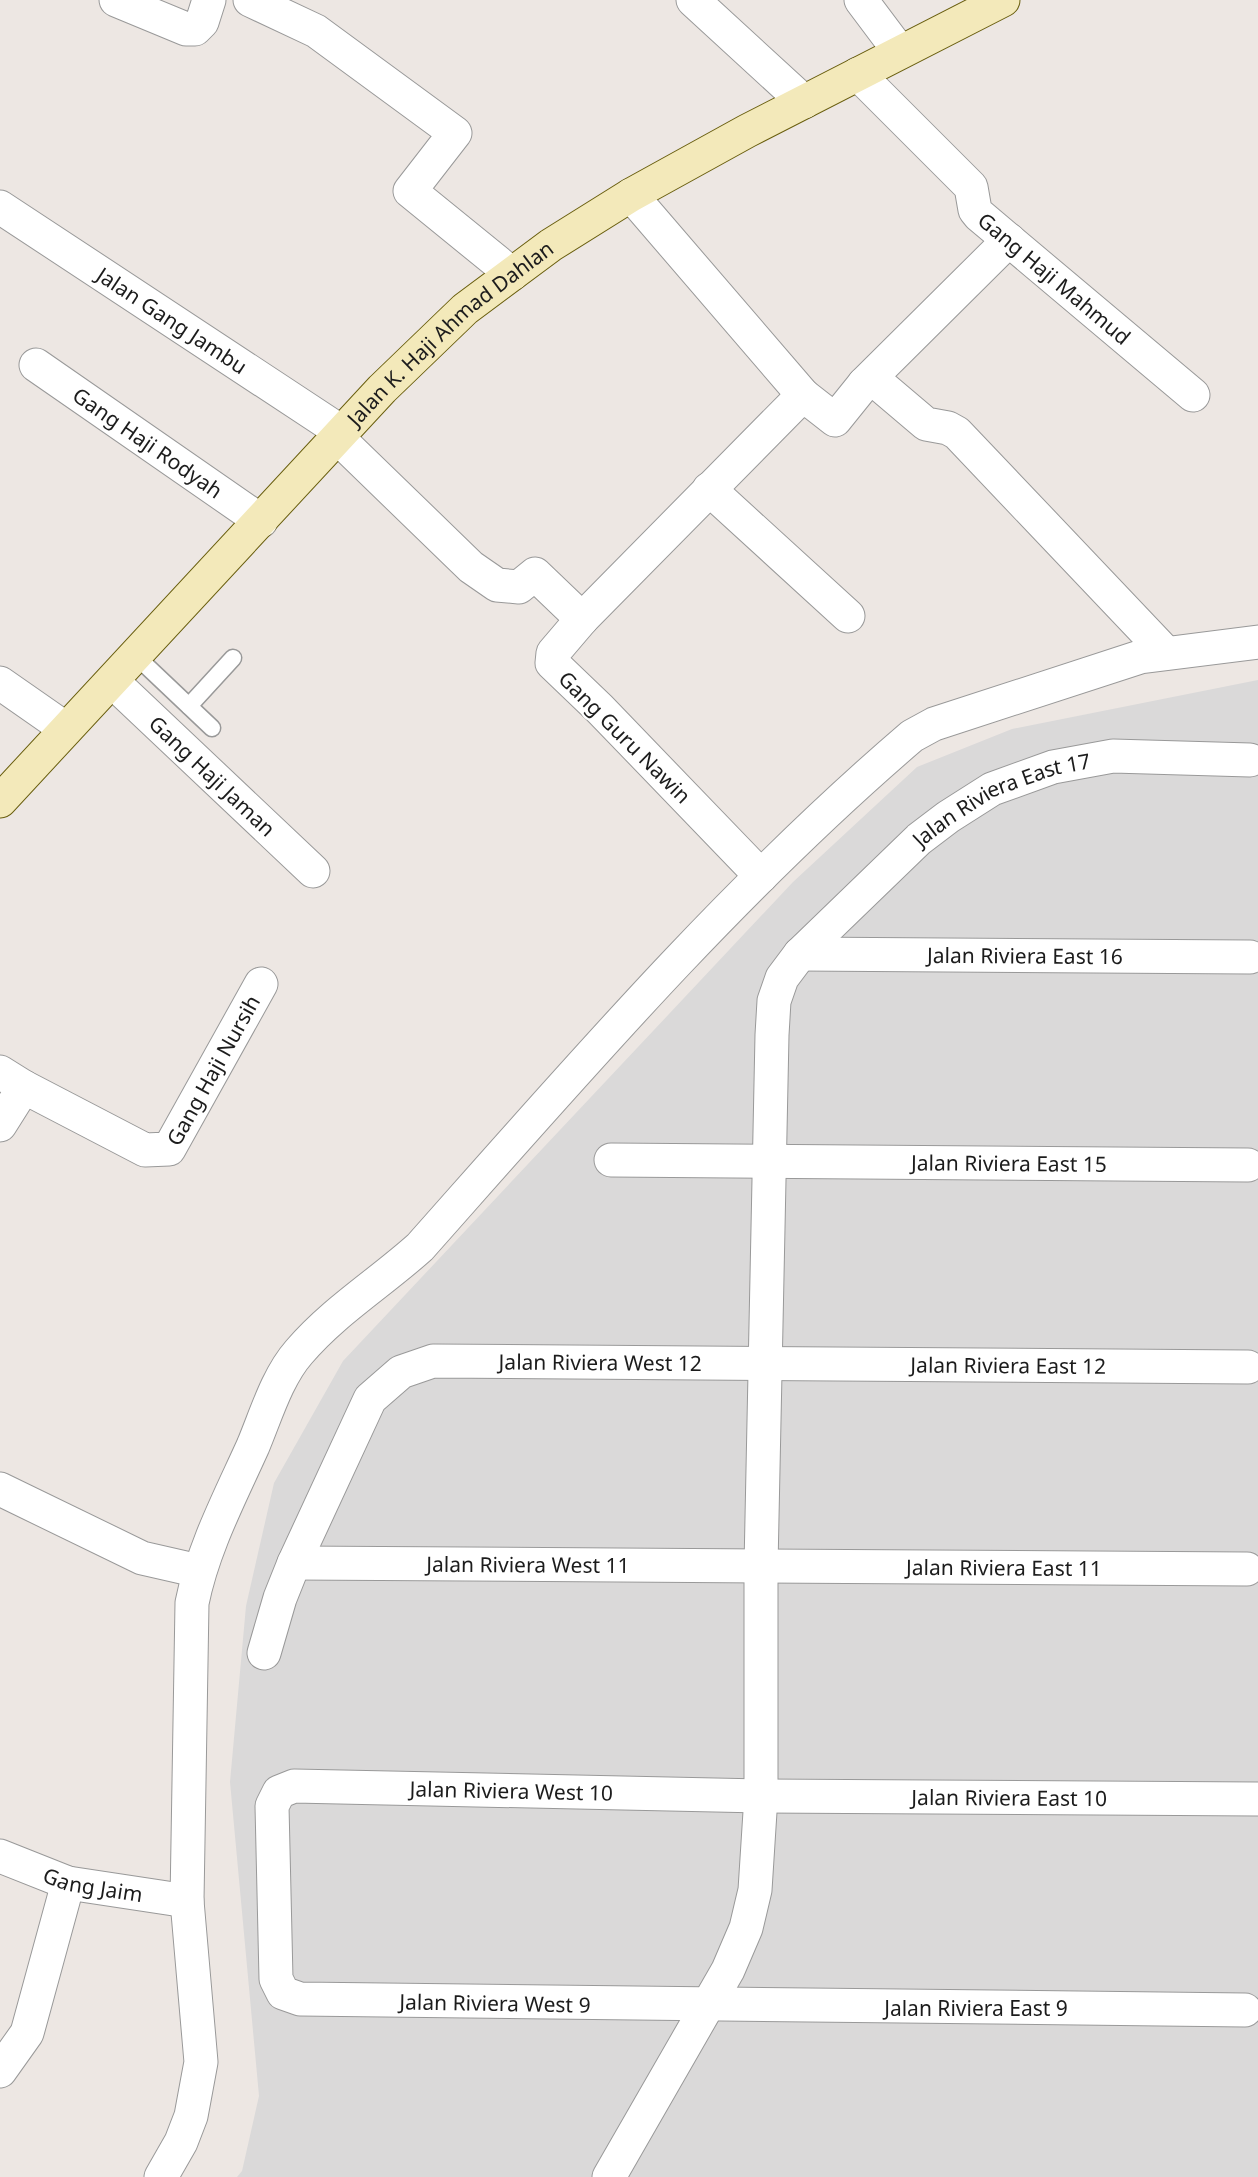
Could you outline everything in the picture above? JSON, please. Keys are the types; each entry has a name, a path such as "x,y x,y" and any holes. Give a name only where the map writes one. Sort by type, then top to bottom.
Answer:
{"main road":[{"name":"Jalan K. Haji Ahmad Dahlan","path":"0,801 382,388 465,309 551,245 631,195 804,102 1004,0"}],"street":[{"path":"116,0 186,29 195,29 202,22 209,0"},
{"path":"250,0 316,31 455,133 410,191 512,274"},
{"path":"693,0 804,102"},
{"path":"861,0 900,52"},
{"name":"Gang Haji Mahmud","path":"858,74 971,187 975,210 1193,395"},
{"path":"631,195 803,395 835,420 864,384 1009,240"},
{"name":"Jalan Gang Jambu","path":"0,207 340,436"},
{"name":"Gang Haji Rodyah","path":"36,365 261,520"},
{"path":"864,384 871,381 880,385 926,424 948,428 957,433 1166,653"},
{"path":"340,436 471,567 497,585 519,586 535,574 582,619 803,395"},
{"path":"709,489 848,616"},
{"name":"Gang Guru Nawin","path":"582,619 553,653 552,663 600,709 761,876"},
{"path":"161,2177 182,2142 191,2116 201,2062 187,1901 192,1603 199,1571 275,1393 299,1352 355,1298 390,1274 420,1247 625,1016 761,876 912,736 945,721 1140,657 1258,642"},
{"name":"Gang Haji Jaman","path":"112,681 313,872"},
{"path":"0,683 66,729"},
{"name":"Jalan Riviera East 17","path":"609,2177 728,1970 746,1928 755,1890 761,1796 761,1566 774,1001 782,978 800,954 919,839 992,789 1053,767 1113,756 1250,760"},
{"name":"Jalan Riviera East 16","path":"800,954 1250,957"},
{"name":"Gang Haji Nursih","path":"12,1080 145,1150 169,1149 261,984"},
{"path":"0,1125 12,1080"},
{"name":"Jalan Riviera East 15","path":"611,1160 1248,1165"},
{"name":"Jalan Riviera West 12","path":"264,1653 280,1598 294,1563 370,1399 401,1372 433,1361 767,1364"},
{"name":"Jalan Riviera East 12","path":"767,1364 1248,1367"},
{"path":"0,1489 142,1558 199,1571"},
{"name":"Jalan Riviera West 11","path":"294,1563 761,1566"},
{"name":"Jalan Riviera East 11","path":"761,1566 1247,1569"},
{"name":"Jalan Riviera West 10","path":"283,1993 276,1979 272,1806 279,1792 294,1786 761,1796"},
{"name":"Jalan Riviera East 10","path":"761,1796 1258,1799"},
{"name":"Gang Jaim","path":"0,1856 68,1883 187,1901"},
{"path":"0,2071 27,2033 68,1883"},
{"name":"Jalan Riviera West 9","path":"283,1993 300,2000 707,2006"},
{"name":"Jalan Riviera East 9","path":"707,2006 1245,2010"}],"lane":[{"path":"136,656 212,728"},
{"path":"189,706 233,658"}],"shaded area":[{"path":"1258,680 1258,2177 237,2177 242,2171 259,2096 230,1782 246,1606 274,1483 343,1361 793,882 917,767 1012,729"}]}
